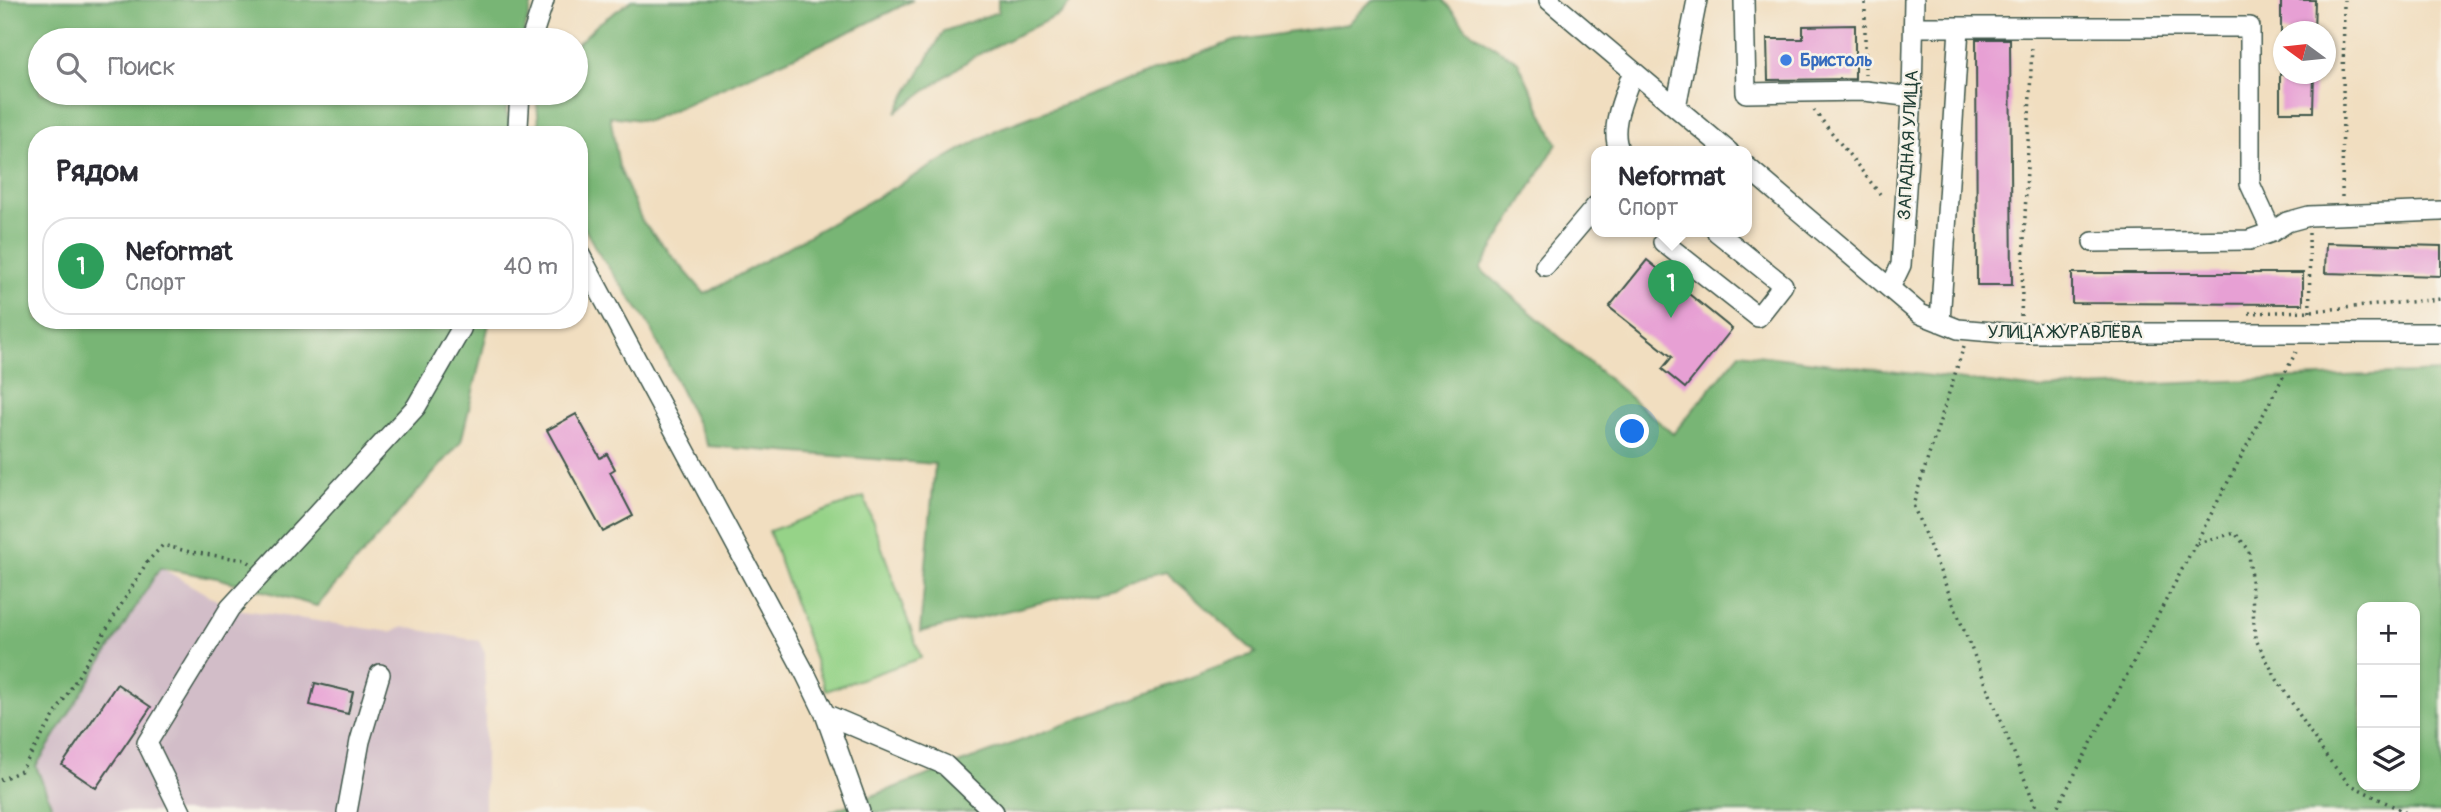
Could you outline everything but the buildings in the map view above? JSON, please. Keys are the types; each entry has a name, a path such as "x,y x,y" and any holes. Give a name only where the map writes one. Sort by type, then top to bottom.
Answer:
{"street":[{"path":"535,28 544,0"},
{"path":"1549,0 1722,146"},
{"path":"1676,107 1697,0"},
{"path":"1744,0 1746,93 1865,91 1912,97"},
{"name":"ЗАПАДНАЯ УЛИЦА","path":"1890,288 1901,265 1912,97 1914,0"},
{"path":"1915,27 2250,27 2250,184 2272,232"},
{"path":"1940,322 1959,28"},
{"path":"1617,146 1617,121 1633,71"},
{"path":"518,126 519,105"},
{"name":"УЛИЦА ЖУРАВЛЁВА","path":"1752,171 1920,314 1968,331 2441,333"},
{"path":"2093,242 2249,240 2272,232 2287,222 2309,216 2441,211"},
{"path":"1545,266 1591,212"},
{"path":"1663,242 1758,317 1783,285 1723,237"},
{"path":"588,270 825,714 860,812"},
{"path":"181,812 146,743 230,608 416,407 460,329"},
{"path":"347,812 360,741 380,674"},
{"path":"825,714 946,765 994,812"}],"path":[{"path":"1865,0 1865,91"},
{"path":"2342,214 2344,0"},
{"path":"2021,318 2032,27"},
{"path":"1800,92 1880,194"},
{"path":"2054,812 2307,333 2311,311 2309,216"},
{"path":"2311,311 2441,299"},
{"path":"1968,331 1913,505 2039,812"},
{"path":"2196,543 2235,533 2249,550 2255,638 2276,678 2325,755 2349,783 2405,812"},
{"path":"0,780 21,771 147,562 163,545 246,560 262,573"}],"shaded area":[{"path":"160,567 230,608 391,632 404,627 479,641 485,653 485,812 55,812 36,766"}],"green space":[{"path":"0,0 533,0 525,28 28,28 28,105 507,105 510,126 28,126 28,329 488,329 461,442 317,606 217,578 160,568 36,766 54,812 0,812"},
{"path":"632,0 913,0 860,27 648,121 610,116 619,167 642,221 705,294 998,129 1233,41 1348,24 1372,0 1443,0 1467,29 1518,62 1557,144 1480,269 1673,434 1740,353 2039,389 2441,372 2441,812 829,812 1256,653 1166,572 920,632 935,464 708,446 648,323 588,234 588,126 539,126 537,105 588,105 588,34"},
{"path":"998,0 1073,0 1060,14 973,57 896,112 944,31 998,12"},
{"path":"864,497 921,658 826,691 769,531"}],"place":[{"name":"Бристоль","path":"1786,60"},
{"name":"Neformat","path":"1671,318"}]}
